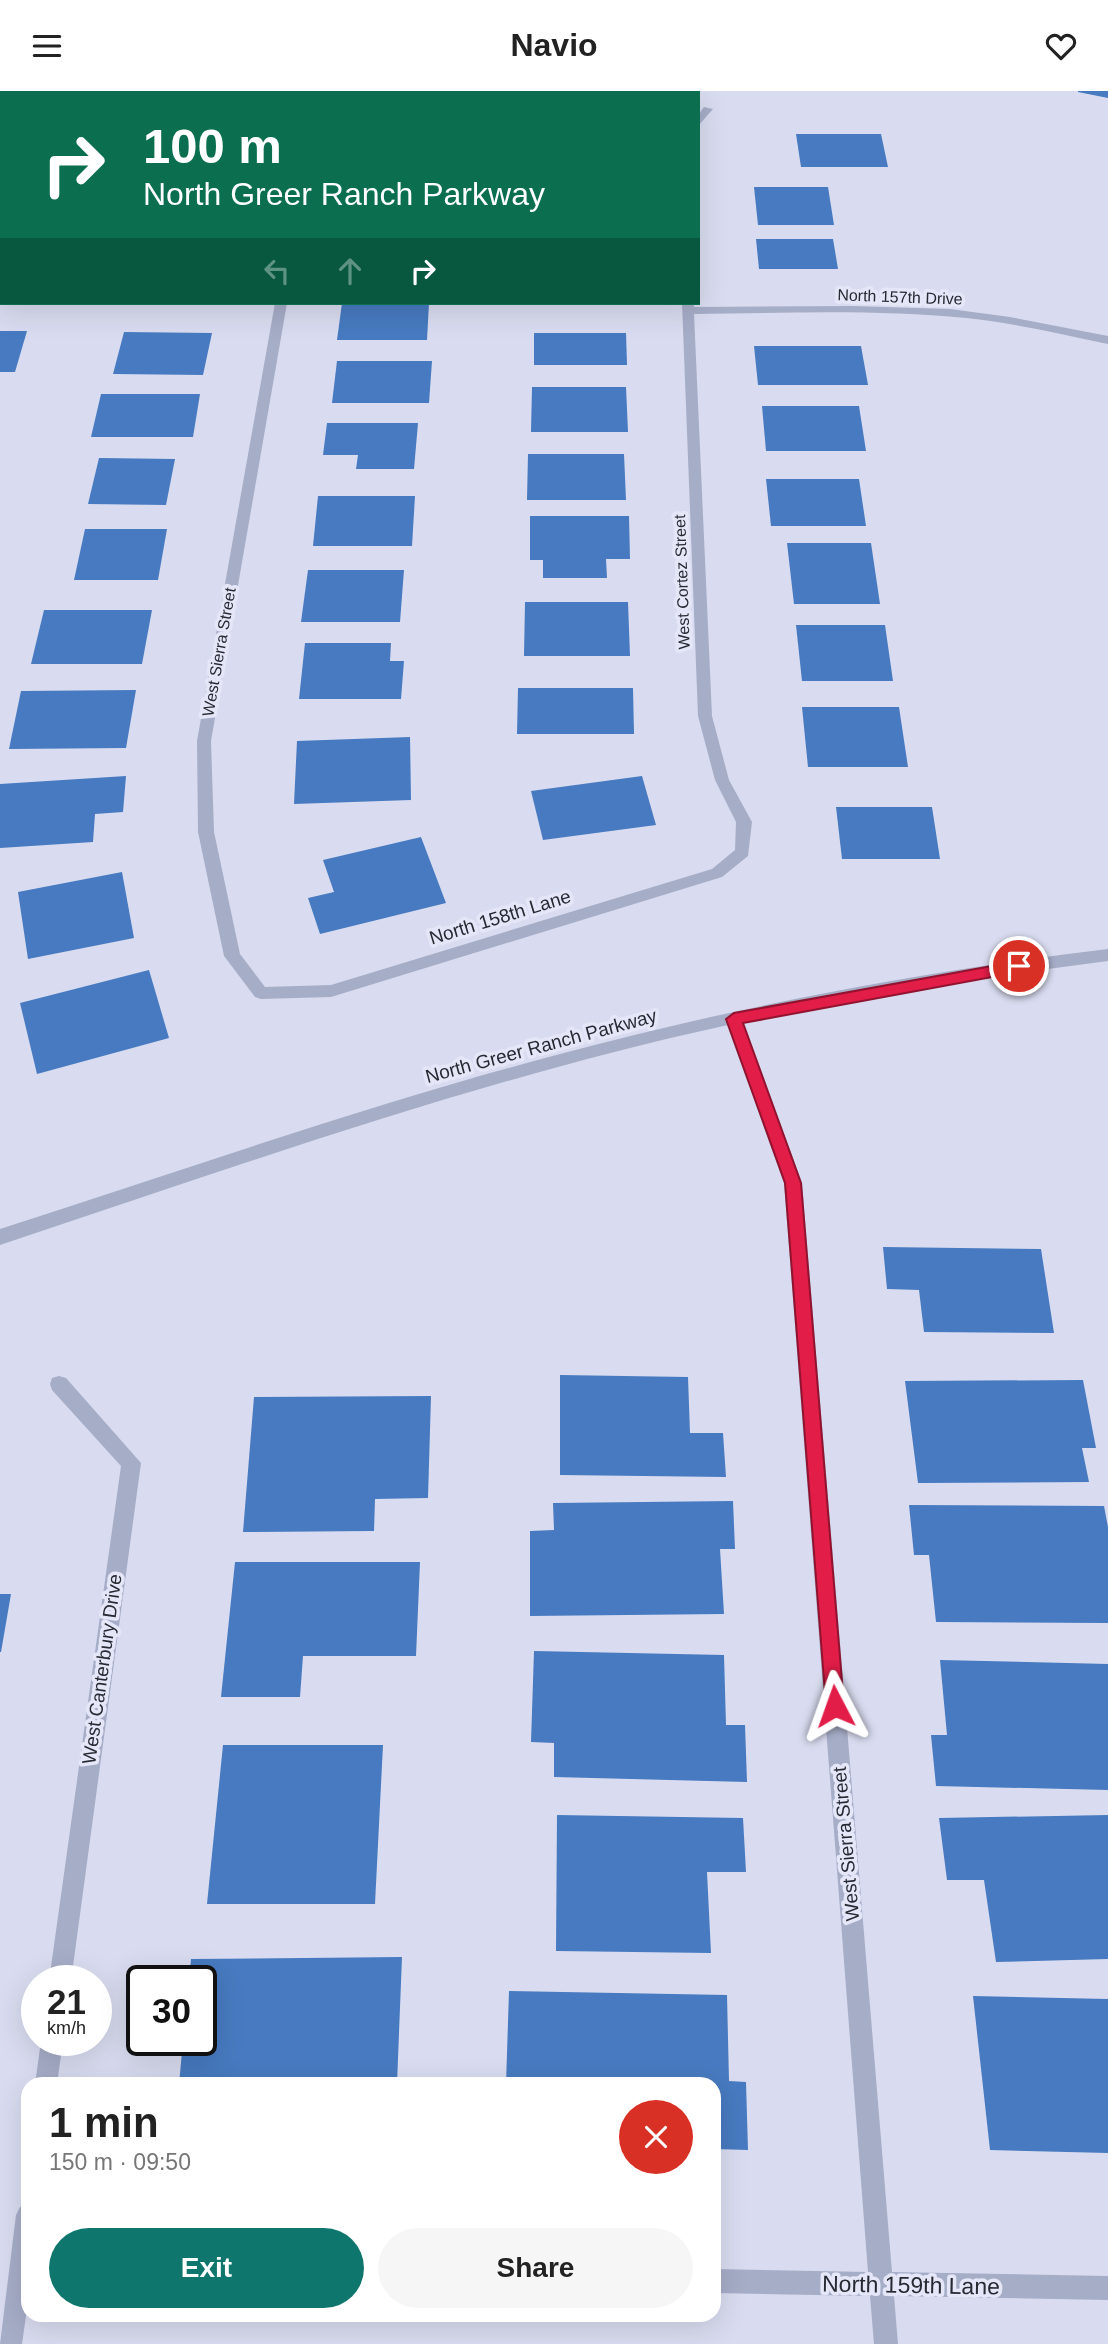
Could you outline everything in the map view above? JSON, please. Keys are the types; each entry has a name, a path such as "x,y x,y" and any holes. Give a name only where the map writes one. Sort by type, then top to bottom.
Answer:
{"street":[{"path":"700,120 708,109"},
{"name":"West Sierra Street","path":"261,993 232,956 206,832 204,741 281,305"},
{"name":"North 157th Drive","path":"688,307 953,313 1035,324 1108,340"},
{"name":"West Cortez Street","path":"688,307 705,716 722,780 744,822 743,852"},
{"name":"North 158th Lane","path":"261,993 331,991 717,873 743,852"},
{"name":"North Greer Ranch Parkway","path":"0,1237 481,1082 638,1040 946,978 1108,955"},
{"name":"West Sierra Street","path":"734,1019 793,1183 886,2344"},
{"name":"West Canterbury Drive","path":"59,1384 131,1463 62,1965"},
{"path":"47,2077 50,2056"},
{"name":"North 159th Lane","path":"721,2281 1108,2288"},
{"path":"10,2344 21,2284"}],"building":[{"path":"1108,91 1108,98 1078,92"},
{"path":"796,134 881,134 888,167 801,167"},
{"path":"754,187 828,187 834,225 758,225"},
{"path":"756,239 833,239 838,269 759,269"},
{"path":"342,305 429,305 427,340 337,340"},
{"path":"0,331 27,331 15,372 0,372"},
{"path":"124,332 212,333 203,375 113,374"},
{"path":"534,333 626,333 627,365 534,365"},
{"path":"754,346 861,346 868,385 758,385"},
{"path":"337,361 432,361 429,403 332,403"},
{"path":"532,387 626,387 628,432 531,432"},
{"path":"101,394 200,394 193,437 91,437"},
{"path":"762,406 859,406 866,451 766,451"},
{"path":"327,423 418,423 414,469 356,469 358,455 323,455"},
{"path":"528,454 624,454 626,500 527,500"},
{"path":"99,458 175,459 166,505 88,504"},
{"path":"766,479 859,479 866,526 771,526"},
{"path":"318,496 415,496 412,546 313,546"},
{"path":"530,516 629,516 630,559 606,559 607,578 543,578 543,560 530,560"},
{"path":"85,529 167,529 158,580 74,580"},
{"path":"787,543 871,543 880,604 794,604"},
{"path":"308,570 404,570 400,622 301,622"},
{"path":"525,602 628,602 630,656 524,656"},
{"path":"44,610 152,610 142,664 31,664"},
{"path":"796,625 885,625 893,681 802,681"},
{"path":"305,643 391,643 390,661 404,661 401,699 299,699"},
{"path":"518,688 633,688 634,734 517,734"},
{"path":"136,690 126,748 9,749 21,691"},
{"path":"802,707 899,707 908,767 808,767"},
{"path":"410,737 411,800 294,804 297,741"},
{"path":"126,776 123,812 95,814 93,842 0,848 0,784"},
{"path":"642,776 656,825 543,840 531,791"},
{"path":"836,807 932,807 940,859 842,859"},
{"path":"421,837 446,903 320,934 308,898 334,892 323,860"},
{"path":"122,872 134,938 28,959 18,892"},
{"path":"149,970 169,1038 37,1074 20,1003"},
{"path":"883,1247 1041,1249 1054,1333 924,1332 919,1290 887,1289"},
{"path":"560,1375 688,1377 690,1433 723,1433 726,1477 560,1475"},
{"path":"1083,1380 1096,1448 1082,1448 1089,1482 918,1483 905,1381"},
{"path":"431,1396 428,1498 375,1499 374,1531 243,1532 254,1397"},
{"path":"733,1501 735,1549 720,1549 724,1614 530,1616 530,1531 554,1530 553,1503"},
{"path":"909,1505 1104,1506 1108,1527 1108,1623 936,1622 929,1555 914,1555"},
{"path":"235,1562 420,1562 416,1656 303,1656 300,1697 221,1697"},
{"path":"0,1594 11,1594 1,1652 0,1652"},
{"path":"534,1651 724,1655 726,1725 745,1725 747,1782 554,1777 554,1743 531,1742"},
{"path":"940,1660 1108,1664 1108,1790 936,1786 931,1735 947,1735"},
{"path":"223,1745 383,1745 375,1904 207,1904"},
{"path":"557,1815 743,1818 746,1872 707,1872 711,1953 556,1951"},
{"path":"1108,1815 1108,1959 996,1962 984,1880 947,1880 939,1818"},
{"path":"402,1957 397,2077 180,2077 182,2056 217,2056 217,1965 190,1965 191,1959"},
{"path":"509,1991 727,1995 729,2081 746,2082 748,2150 721,2149 721,2077 506,2077"},
{"path":"973,1996 1108,1999 1108,2153 990,2150"}],"route":[{"path":"835,1706 793,1183 734,1019 1019,966"}]}
